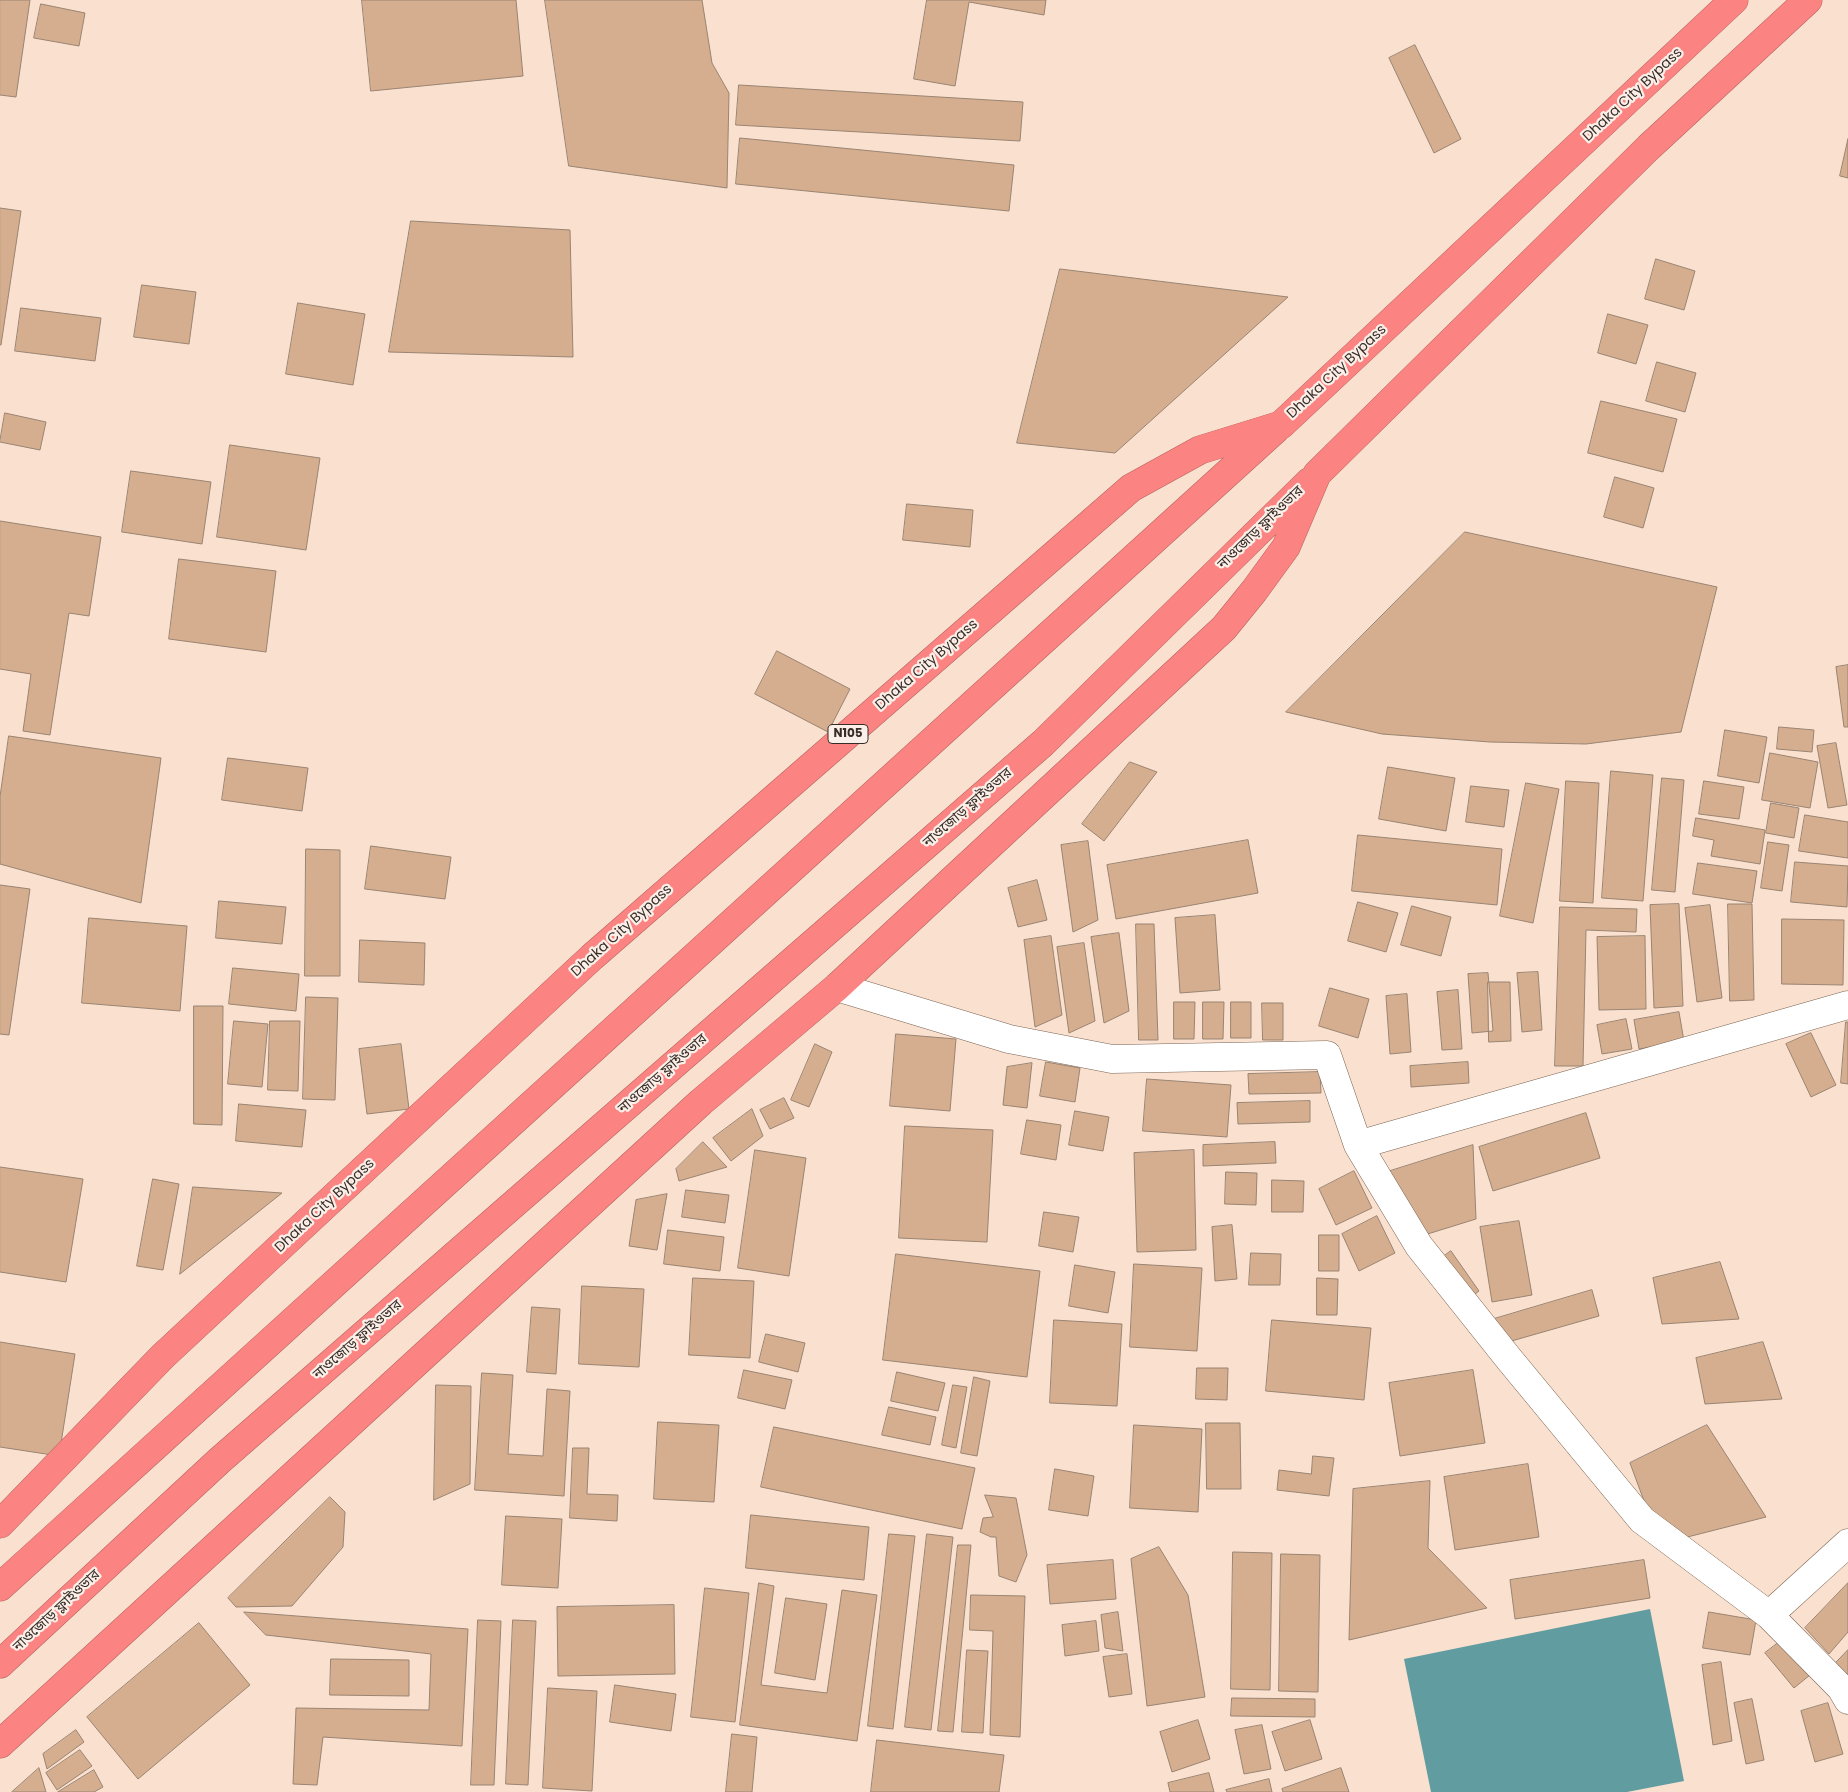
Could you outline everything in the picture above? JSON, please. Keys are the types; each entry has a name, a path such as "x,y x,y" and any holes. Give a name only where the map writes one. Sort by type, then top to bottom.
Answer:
{"highway":[{"name":"Dhaka City Bypass","path":"0,1524 163,1356 592,957 1131,488 1200,450 1281,424 1734,0"},
{"name":"নাওজোড় ফ্লাইওভার","path":"0,1664 220,1460 1043,743 1649,148 1808,0"},
{"name":"N105","path":"0,1587 1281,424"},
{"path":"0,1744 701,1102 837,987 1224,628 1254,591 1286,546 1317,474"}],"street":[{"path":"837,987 1008,1039 1112,1059 1327,1055 1358,1145 1419,1246 1509,1359 1642,1520 1769,1615 1841,1688 1848,1700"},
{"path":"1358,1145 1848,1005"},
{"path":"1769,1615 1848,1543"}],"water":[{"path":"1650,1609 1684,1781 1627,1792 1431,1792 1404,1659"}],"building":[{"path":"0,0 30,0 16,97 0,95"},
{"path":"362,0 516,0 523,76 371,91"},
{"path":"545,0 702,0 712,63 729,93 727,188 569,166"},
{"path":"927,0 1046,0 1044,15 969,2 955,86 914,79"},
{"path":"41,4 85,13 79,46 34,38"},
{"path":"1415,45 1461,139 1434,153 1389,58"},
{"path":"739,85 1023,102 1020,141 736,125"},
{"path":"740,138 1014,165 1009,211 736,184"},
{"path":"1848,139 1848,178 1840,176"},
{"path":"0,208 21,211 1,345 0,345"},
{"path":"411,221 570,230 573,357 389,352"},
{"path":"1656,259 1695,271 1684,310 1645,299"},
{"path":"1060,269 1288,297 1115,453 1017,443"},
{"path":"142,285 196,292 189,344 134,337"},
{"path":"298,303 365,314 353,385 286,374"},
{"path":"21,308 101,318 95,361 15,351"},
{"path":"1608,314 1648,325 1636,364 1598,353"},
{"path":"1657,362 1696,373 1685,412 1646,401"},
{"path":"1601,401 1677,419 1663,472 1588,453"},
{"path":"5,413 46,422 40,450 0,442"},
{"path":"230,445 320,458 306,550 217,537"},
{"path":"131,471 211,482 202,544 122,532"},
{"path":"1615,477 1654,488 1643,528 1604,517"},
{"path":"907,504 973,510 970,547 903,540"},
{"path":"0,521 101,537 89,616 69,613 50,735 23,731 31,674 0,669"},
{"path":"1465,532 1717,587 1681,732 1586,744 1490,742 1382,734 1286,712"},
{"path":"179,559 276,571 266,652 169,639"},
{"path":"777,651 850,689 828,732 755,694"},
{"path":"1848,665 1848,727 1844,727 1836,667"},
{"path":"1779,727 1814,730 1812,752 1777,749"},
{"path":"1725,730 1767,737 1759,783 1718,776"},
{"path":"9,736 161,758 141,903 0,864 0,797"},
{"path":"1836,743 1847,805 1828,808 1817,746"},
{"path":"1770,753 1818,762 1810,808 1762,800"},
{"path":"228,758 308,768 302,811 222,800"},
{"path":"1130,762 1157,772 1104,841 1082,824"},
{"path":"1388,767 1455,778 1446,831 1379,819"},
{"path":"1611,771 1653,775 1643,901 1602,898"},
{"path":"1662,778 1684,780 1675,892 1652,890"},
{"path":"1566,781 1599,783 1593,903 1560,901"},
{"path":"1704,781 1744,787 1739,819 1699,814"},
{"path":"1526,783 1559,789 1533,923 1500,916"},
{"path":"1471,786 1509,790 1504,827 1466,822"},
{"path":"1771,803 1799,808 1794,838 1766,833"},
{"path":"1805,815 1848,822 1848,858 1799,851"},
{"path":"1696,818 1765,830 1760,864 1711,856 1714,840 1693,836"},
{"path":"1358,835 1502,849 1497,905 1352,891"},
{"path":"1248,840 1258,893 1116,919 1107,865"},
{"path":"1088,841 1098,920 1073,932 1061,845"},
{"path":"1768,842 1789,845 1782,891 1761,888"},
{"path":"371,846 451,857 445,899 365,889"},
{"path":"306,849 340,850 340,976 305,976"},
{"path":"1795,862 1848,866 1847,907 1791,902"},
{"path":"1698,863 1757,871 1752,903 1693,894"},
{"path":"1037,880 1047,920 1018,927 1008,888"},
{"path":"0,885 30,889 9,1035 0,1034"},
{"path":"219,901 286,907 282,944 216,938"},
{"path":"1358,902 1398,913 1386,952 1348,941"},
{"path":"1679,904 1683,1006 1654,1008 1650,905"},
{"path":"1728,904 1752,904 1754,1000 1730,1001"},
{"path":"1710,905 1722,998 1697,1002 1685,908"},
{"path":"1412,906 1451,917 1441,956 1401,945"},
{"path":"1560,907 1637,909 1636,932 1586,930 1583,1066 1555,1066"},
{"path":"1215,915 1220,990 1180,993 1175,918"},
{"path":"89,918 187,926 180,1011 82,1003"},
{"path":"1782,919 1844,920 1843,985 1782,984"},
{"path":"1136,924 1154,924 1158,1040 1139,1040"},
{"path":"1119,933 1129,1011 1104,1023 1091,937"},
{"path":"1051,936 1062,1015 1035,1027 1024,940"},
{"path":"1645,936 1646,1009 1599,1010 1597,937"},
{"path":"360,940 425,943 424,985 359,982"},
{"path":"1084,943 1095,1021 1069,1033 1057,947"},
{"path":"233,968 299,974 296,1011 229,1004"},
{"path":"1538,972 1542,1030 1522,1032 1517,973"},
{"path":"1488,973 1493,1031 1472,1033 1468,974"},
{"path":"1488,982 1510,982 1511,1041 1489,1042"},
{"path":"1330,988 1369,999 1358,1038 1319,1026"},
{"path":"1458,990 1462,1049 1442,1050 1437,992"},
{"path":"1407,994 1411,1052 1390,1054 1386,996"},
{"path":"306,997 338,998 335,1100 303,1099"},
{"path":"1174,1002 1195,1002 1194,1039 1174,1039"},
{"path":"1203,1002 1224,1002 1223,1039 1203,1039"},
{"path":"1231,1002 1251,1002 1251,1038 1231,1038"},
{"path":"1262,1003 1283,1003 1283,1040 1263,1040"},
{"path":"194,1006 223,1006 222,1125 194,1124"},
{"path":"1679,1012 1684,1041 1639,1049 1634,1020"},
{"path":"1626,1019 1632,1049 1602,1054 1597,1025"},
{"path":"234,1021 268,1024 262,1087 228,1084"},
{"path":"270,1021 300,1021 298,1091 268,1090"},
{"path":"1846,1022 1848,1022 1848,1084 1841,1083"},
{"path":"1811,1033 1836,1085 1811,1097 1786,1044"},
{"path":"896,1034 956,1039 950,1111 890,1106"},
{"path":"401,1044 409,1109 367,1114 359,1049"},
{"path":"815,1044 832,1052 809,1107 791,1100"},
{"path":"1046,1062 1080,1068 1075,1102 1040,1096"},
{"path":"1468,1062 1469,1083 1411,1087 1410,1066"},
{"path":"1032,1063 1027,1108 1003,1105 1007,1067"},
{"path":"1320,1072 1321,1093 1249,1094 1248,1074"},
{"path":"1147,1079 1231,1085 1227,1137 1143,1131"},
{"path":"784,1098 794,1118 770,1129 760,1110"},
{"path":"1310,1101 1310,1122 1238,1124 1237,1103"},
{"path":"239,1104 306,1110 302,1147 236,1141"},
{"path":"752,1109 763,1136 731,1161 713,1138"},
{"path":"1075,1111 1109,1117 1103,1151 1069,1145"},
{"path":"1586,1113 1600,1158 1493,1191 1479,1147"},
{"path":"1027,1120 1061,1125 1056,1160 1021,1154"},
{"path":"905,1126 993,1130 987,1242 899,1238"},
{"path":"703,1142 727,1167 679,1181 676,1169"},
{"path":"1275,1142 1276,1163 1203,1166 1203,1145"},
{"path":"1473,1145 1476,1219 1405,1241 1384,1173"},
{"path":"755,1150 806,1158 789,1276 738,1268"},
{"path":"1194,1150 1196,1250 1137,1252 1134,1153"},
{"path":"0,1167 83,1179 66,1282 0,1272"},
{"path":"1354,1171 1372,1208 1336,1225 1319,1189"},
{"path":"1226,1172 1257,1173 1256,1205 1225,1204"},
{"path":"153,1179 179,1184 163,1270 137,1266"},
{"path":"1272,1180 1304,1181 1303,1212 1272,1212"},
{"path":"193,1187 282,1193 180,1274"},
{"path":"686,1190 729,1195 725,1223 682,1217"},
{"path":"667,1194 657,1250 629,1246 636,1200"},
{"path":"1044,1212 1079,1217 1073,1252 1039,1246"},
{"path":"1377,1216 1395,1253 1359,1271 1342,1234"},
{"path":"1519,1221 1532,1295 1492,1302 1480,1227"},
{"path":"1232,1225 1237,1279 1215,1281 1212,1227"},
{"path":"668,1230 724,1237 720,1271 664,1264"},
{"path":"1319,1235 1339,1235 1339,1271 1319,1271"},
{"path":"1451,1251 1479,1291 1456,1308 1428,1268"},
{"path":"1251,1253 1281,1254 1280,1285 1249,1285"},
{"path":"896,1254 1040,1271 1027,1377 883,1360"},
{"path":"1720,1262 1739,1319 1662,1324 1653,1278"},
{"path":"1134,1264 1202,1268 1197,1351 1130,1347"},
{"path":"1075,1265 1115,1272 1108,1313 1069,1306"},
{"path":"693,1278 754,1281 750,1358 689,1355"},
{"path":"1317,1278 1338,1279 1337,1315 1317,1315"},
{"path":"582,1286 644,1289 639,1367 579,1364"},
{"path":"1592,1290 1599,1316 1501,1344 1494,1319"},
{"path":"532,1307 560,1309 556,1374 527,1372"},
{"path":"1054,1320 1122,1324 1117,1406 1050,1403"},
{"path":"1272,1320 1371,1328 1364,1400 1266,1391"},
{"path":"766,1334 805,1343 798,1372 759,1362"},
{"path":"0,1342 75,1354 59,1456 0,1447"},
{"path":"1763,1342 1782,1399 1705,1404 1696,1358"},
{"path":"1197,1368 1228,1368 1227,1400 1196,1399"},
{"path":"744,1370 792,1380 785,1409 738,1398"},
{"path":"1473,1370 1485,1443 1400,1456 1389,1383"},
{"path":"897,1372 945,1383 938,1411 891,1401"},
{"path":"482,1373 513,1375 508,1454 543,1456 547,1389 570,1391 564,1496 475,1490"},
{"path":"974,1377 990,1381 977,1456 961,1453"},
{"path":"436,1385 471,1386 470,1484 434,1500"},
{"path":"953,1385 967,1387 956,1448 942,1445"},
{"path":"889,1407 936,1417 930,1445 882,1435"},
{"path":"658,1422 719,1425 714,1502 654,1499"},
{"path":"1206,1423 1240,1423 1241,1489 1207,1489"},
{"path":"1134,1425 1202,1429 1198,1512 1130,1508"},
{"path":"1707,1425 1766,1517 1660,1544 1630,1463"},
{"path":"774,1427 975,1468 962,1529 761,1487"},
{"path":"573,1448 589,1448 587,1494 618,1495 617,1521 570,1518"},
{"path":"1313,1456 1334,1458 1329,1496 1277,1490 1279,1470 1311,1474"},
{"path":"1528,1464 1539,1537 1455,1550 1444,1477"},
{"path":"1055,1469 1094,1476 1088,1516 1049,1510"},
{"path":"1430,1481 1428,1548 1487,1608 1349,1640 1353,1489"},
{"path":"985,1495 1016,1498 1027,1555 1016,1582 999,1576 996,1537 980,1532 983,1518 993,1517"},
{"path":"330,1497 345,1512 343,1547 292,1606 236,1607 228,1598"},
{"path":"751,1515 869,1527 864,1580 746,1568"},
{"path":"506,1516 562,1519 558,1588 502,1585"},
{"path":"889,1534 915,1536 893,1729 868,1726"},
{"path":"927,1534 953,1537 931,1730 905,1727"},
{"path":"958,1545 971,1545 953,1732 938,1731"},
{"path":"1159,1547 1188,1595 1205,1697 1147,1706 1131,1559"},
{"path":"1233,1552 1272,1553 1270,1690 1231,1689"},
{"path":"1281,1554 1320,1555 1318,1692 1279,1691"},
{"path":"1113,1560 1116,1599 1050,1604 1047,1565"},
{"path":"1644,1560 1650,1598 1515,1619 1510,1580"},
{"path":"759,1583 774,1586 761,1685 827,1693 842,1590 877,1595 857,1741 740,1725"},
{"path":"1848,1583 1848,1632 1829,1654 1805,1628"},
{"path":"705,1588 749,1593 735,1722 691,1717"},
{"path":"971,1595 1025,1596 1020,1737 990,1735 993,1631 970,1630"},
{"path":"786,1598 827,1604 815,1680 775,1673"},
{"path":"674,1605 675,1674 558,1676 557,1607"},
{"path":"244,1612 468,1629 462,1746 323,1737 317,1785 293,1784 296,1708 429,1710 431,1654 266,1635"},
{"path":"1118,1612 1123,1651 1105,1648 1101,1615"},
{"path":"1709,1612 1756,1620 1750,1655 1703,1648"},
{"path":"478,1620 501,1621 494,1785 471,1785"},
{"path":"513,1620 536,1621 528,1785 506,1784"},
{"path":"1096,1621 1099,1651 1065,1656 1062,1625"},
{"path":"199,1623 250,1685 138,1779 87,1717"},
{"path":"1782,1640 1810,1675 1794,1688 1765,1653"},
{"path":"967,1650 988,1651 983,1733 962,1732"},
{"path":"1848,1650 1848,1691 1829,1670"},
{"path":"1127,1654 1132,1694 1109,1697 1103,1657"},
{"path":"331,1659 409,1660 409,1696 330,1695"},
{"path":"1721,1662 1732,1741 1713,1745 1702,1665"},
{"path":"615,1685 676,1694 671,1731 610,1722"},
{"path":"548,1688 597,1691 592,1791 543,1788"},
{"path":"1232,1698 1315,1699 1315,1717 1231,1716"},
{"path":"1752,1699 1764,1760 1746,1764 1734,1703"},
{"path":"1828,1703 1843,1754 1815,1762 1801,1711"},
{"path":"1198,1720 1210,1759 1172,1772 1160,1732"},
{"path":"1310,1720 1322,1759 1285,1771 1272,1732"},
{"path":"1262,1725 1271,1769 1244,1774 1235,1730"},
{"path":"76,1730 84,1742 47,1769 43,1754"},
{"path":"732,1734 757,1737 752,1792 726,1792"},
{"path":"877,1740 1004,1755 999,1792 871,1792"},
{"path":"80,1750 92,1766 57,1790 46,1773"},
{"path":"39,1768 46,1792 12,1792"},
{"path":"1341,1768 1349,1792 1283,1792 1282,1789"},
{"path":"94,1770 103,1787 94,1792 58,1792"},
{"path":"1209,1773 1214,1792 1170,1792 1168,1783"},
{"path":"1269,1779 1272,1792 1227,1792 1226,1790"}]}
